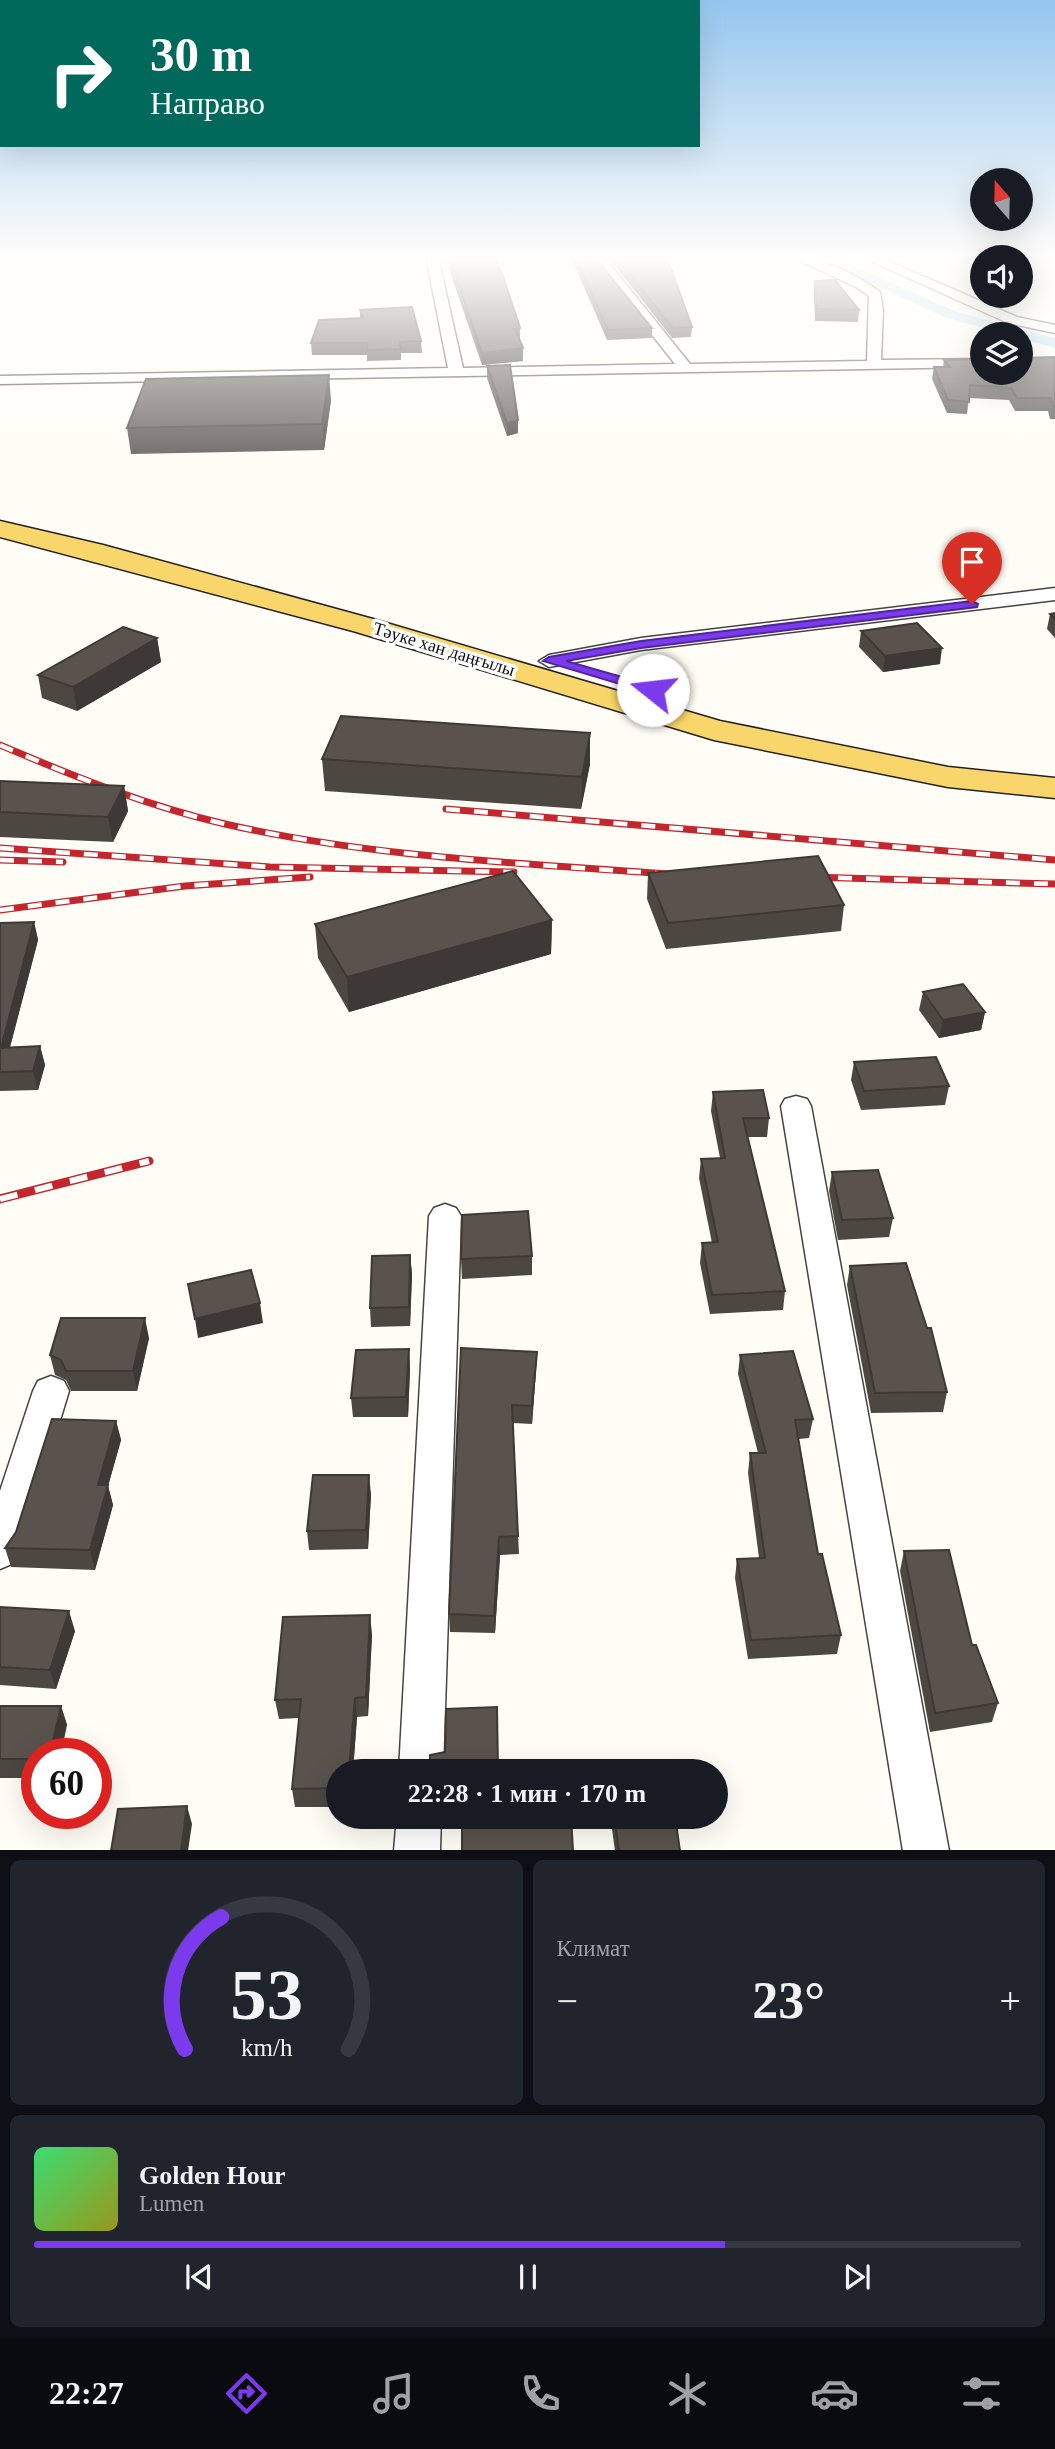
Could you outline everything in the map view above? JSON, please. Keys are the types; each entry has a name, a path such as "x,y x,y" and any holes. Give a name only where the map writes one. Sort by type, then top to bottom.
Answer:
{"main road":[{"name":"Тәуке хан даңғылы","path":"0,515 55,526 722,720 948,777 1055,788"},
{"name":"Тәуке хан даңғылы","path":"0,528 549,661 722,720 944,757 1055,767"}],"street":[{"path":"450,343 457,374"},
{"path":"666,343 687,370"},
{"path":"874,343 874,366"},
{"path":"0,380 970,363"},
{"path":"549,661 641,644 1055,594"},
{"path":"796,1106 926,1850"},
{"path":"422,1759 445,1216"},
{"path":"0,1550 51,1391"},
{"path":"417,1850 418,1829"}],"building":[{"path":"367,343 400,343 401,349 367,350"},
{"path":"479,343 521,343 523,348 482,353"},
{"path":"1055,357 1055,407 1050,398 1017,398 1011,388 970,385 1033,385 1033,358"},
{"path":"970,359 969,402 948,400 934,367 950,367 944,360"},
{"path":"510,365 518,420 507,423 487,366"},
{"path":"329,375 322,424 127,428 146,379"},
{"path":"917,623 942,648 885,656 861,631"},
{"path":"123,627 157,638 73,687 38,675"},
{"path":"341,716 590,733 582,777 322,759"},
{"path":"0,781 124,786 108,817 0,812"},
{"path":"818,856 844,905 668,923 648,873"},
{"path":"513,871 552,920 347,977 315,924"},
{"path":"34,922 1,1048 40,1046 33,1071 0,1072 0,923"},
{"path":"963,984 985,1012 943,1020 923,992"},
{"path":"936,1057 949,1086 864,1091 854,1062"},
{"path":"763,1090 769,1118 743,1118 785,1291 712,1295 702,1243 718,1242 701,1159 725,1158 713,1092"},
{"path":"878,1170 893,1218 842,1220 832,1172"},
{"path":"528,1211 532,1256 461,1259 462,1215"},
{"path":"410,1255 409,1307 370,1308 372,1256"},
{"path":"906,1263 927,1328 931,1328 947,1392 875,1393 850,1266"},
{"path":"251,1270 260,1303 195,1319 188,1284"},
{"path":"61,1318 145,1318 133,1371 66,1371 61,1360 50,1355"},
{"path":"461,1348 537,1352 532,1406 512,1405 518,1536 499,1537 494,1616 449,1614"},
{"path":"409,1349 406,1397 351,1398 356,1350"},
{"path":"793,1351 813,1419 795,1420 818,1554 822,1554 841,1635 751,1640 737,1559 765,1558 750,1453 766,1453 740,1355"},
{"path":"52,1419 116,1421 98,1485 108,1485 90,1550 5,1548 16,1532"},
{"path":"313,1475 369,1475 366,1530 307,1531"},
{"path":"949,1550 972,1645 976,1645 998,1703 935,1713 904,1551"},
{"path":"0,1607 69,1611 50,1670 0,1667"},
{"path":"370,1615 366,1697 355,1698 350,1759 326,1759 326,1788 292,1789 301,1699 275,1700 283,1617"},
{"path":"0,1706 61,1706 54,1738 21,1738 21,1759 0,1759"},
{"path":"497,1707 498,1759 430,1759 430,1755 445,1752 446,1709"},
{"path":"187,1806 181,1850 111,1850 118,1809"},
{"path":"462,1829 572,1829 573,1850 462,1850"},
{"path":"616,1829 677,1829 680,1850 619,1850"}],"railway":[{"path":"0,745 139,799 196,817 280,835 445,857 667,874"},
{"path":"446,809 1055,860"},
{"path":"0,848 270,867 514,872"},
{"path":"0,860 63,862"},
{"path":"0,910 185,886 310,877"},
{"path":"810,877 1055,884"},
{"path":"0,1199 149,1161"}],"route":[{"path":"653,690 549,661 641,644 972,604"}]}
